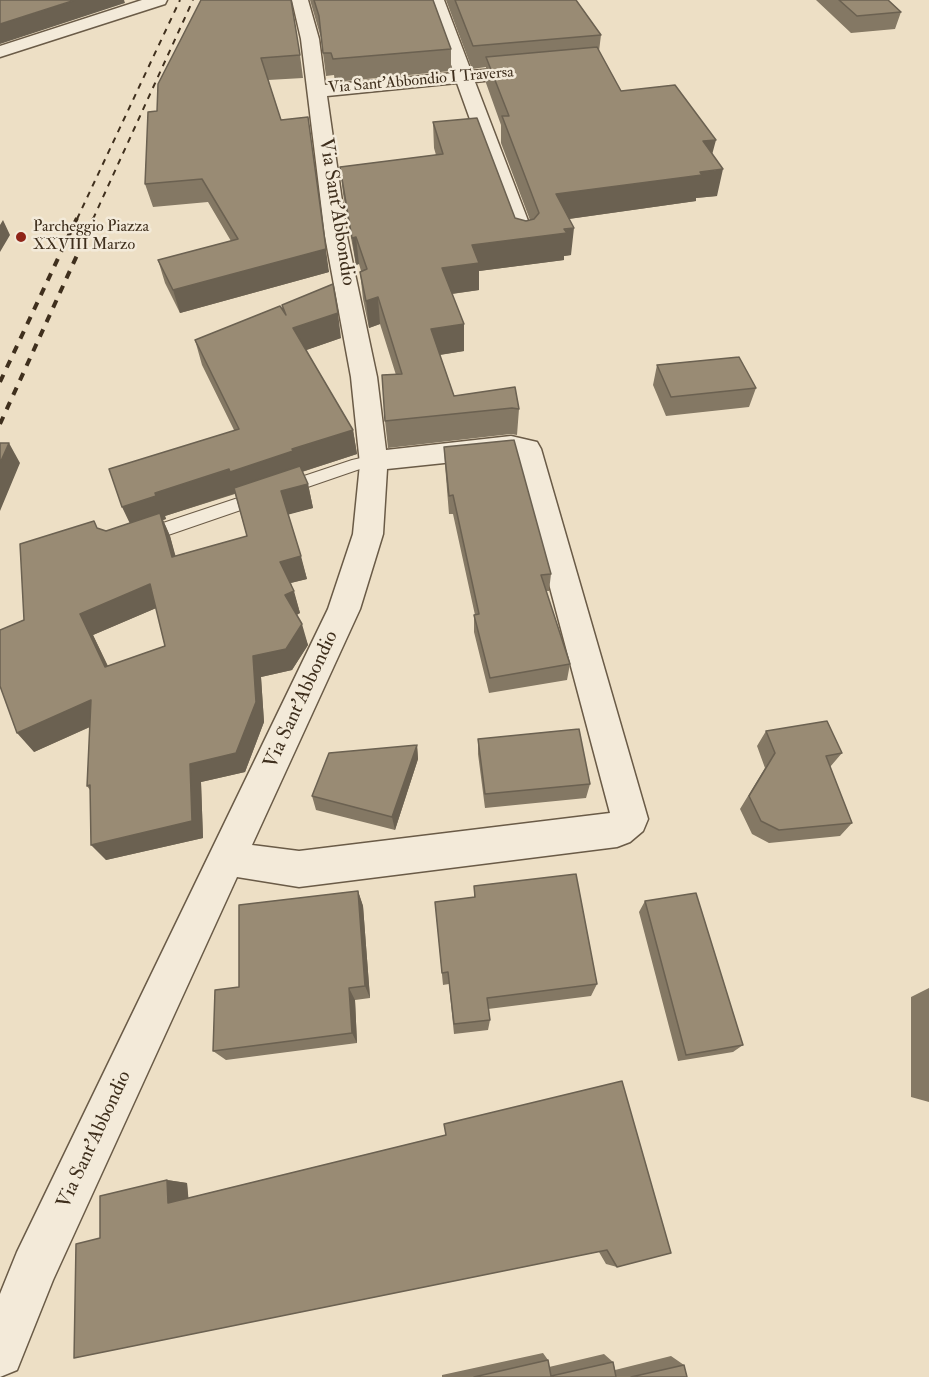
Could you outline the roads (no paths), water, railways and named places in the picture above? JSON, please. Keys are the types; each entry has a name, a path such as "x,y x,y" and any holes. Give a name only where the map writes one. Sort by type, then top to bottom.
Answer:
{"street":[{"path":"0,52 86,15 159,0"},
{"name":"Via Sant'Abbondio","path":"0,1353 34,1269 344,609 369,534 374,461 364,377 336,236 310,39 300,0"},
{"path":"436,0 524,239"},
{"name":"Via Sant'Abbondio I Traversa","path":"316,91 543,70"},
{"path":"227,858 276,867 299,868 617,830 630,819 527,449 511,446 374,461"}],"lane":[{"path":"128,542 358,464 374,461"}],"railway":[{"path":"77,219 180,0"},
{"path":"93,219 193,0"},
{"path":"0,382 77,218"},
{"path":"0,424 94,218"}],"place":[{"name":"Parcheggio Piazza XXVIII Marzo","path":"21,237"}]}
